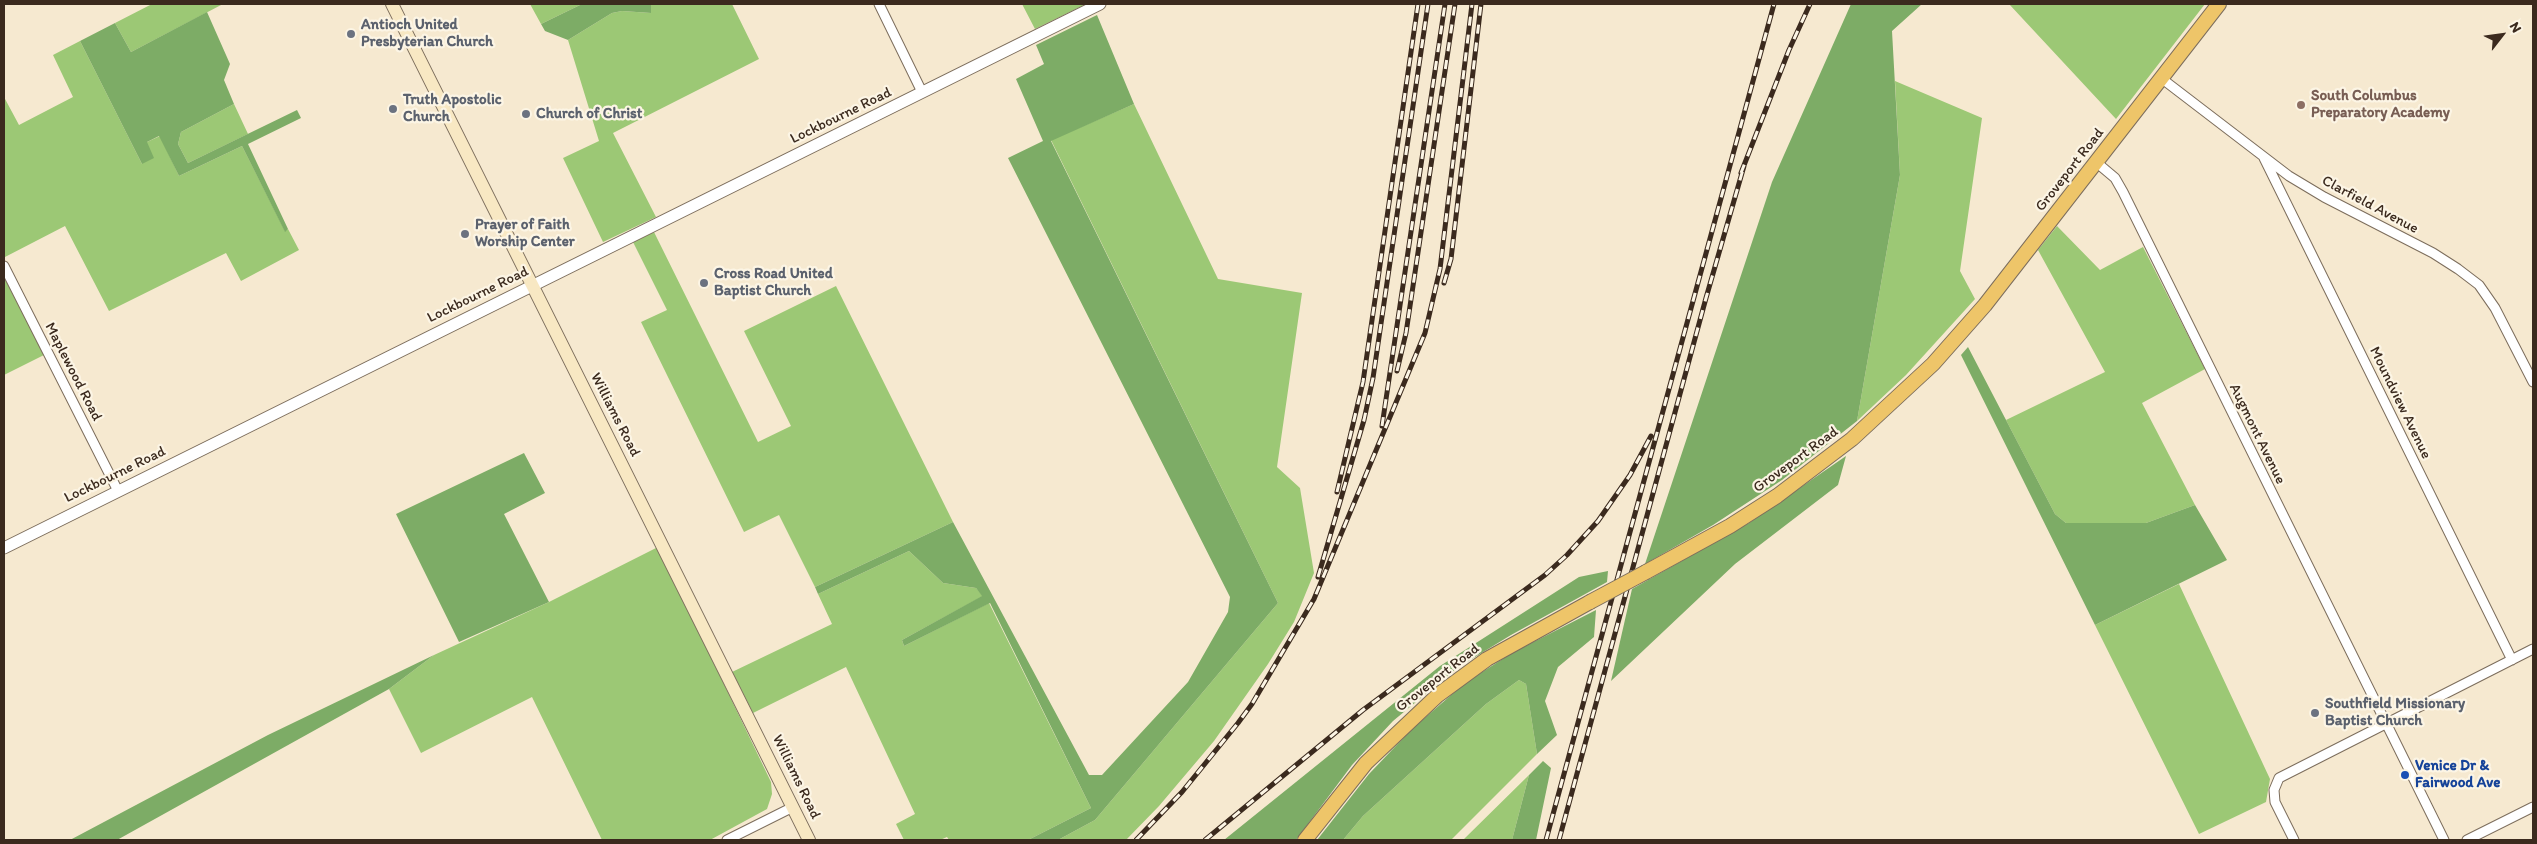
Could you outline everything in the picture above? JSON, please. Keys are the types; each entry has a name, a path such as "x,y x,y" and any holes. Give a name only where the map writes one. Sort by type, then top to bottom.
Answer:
{"main road":[{"name":"Williams Road","path":"392,4 809,840"},
{"name":"Groveport Road","path":"1305,840 1366,763 1438,695 1487,659 1730,526 1777,496 1832,455 1886,409 1933,364 1979,312 2219,4"}],"street":[{"path":"879,4 922,92"},
{"name":"Lockbourne Road","path":"4,548 532,284 1100,4"},
{"name":"Clarfield Avenue","path":"2161,78 2264,158 2324,197 2444,259 2479,286 2503,321 2533,382"},
{"name":"Moundview Avenue","path":"2264,158 2512,660"},
{"name":"Augmont Avenue","path":"2096,162 2115,178 2123,192 2444,840"},
{"name":"Maplewood Road","path":"4,266 118,491"},
{"path":"2294,840 2275,802 2275,784 2289,772 2533,649"},
{"path":"727,840 793,807"},
{"path":"2467,840 2533,807"}],"green space":[{"path":"152,4 223,4 131,52 115,23"},
{"path":"530,4 582,4 541,24"},
{"path":"582,4 651,4 651,13 622,11 612,13 568,40 545,31 541,24"},
{"path":"651,4 732,4 759,59 613,133 656,217 603,242 563,158 599,141 568,40 612,13 622,11 651,13"},
{"path":"1022,4 1086,4 1035,29"},
{"path":"1851,4 1922,4 1892,31 1900,175 1857,421 1782,480 1713,525 1645,564 1772,182"},
{"path":"2009,4 2205,4 2116,119"},
{"path":"207,12 230,64 224,80 234,104 181,132 178,144 188,163 297,110 301,118 248,144 288,229 285,232 242,146 179,176 159,136 147,142 154,158 142,164 80,41 115,23 131,52"},
{"path":"1097,15 1134,104 1051,141 1278,603 1095,820 1058,840 1028,840 1091,808 990,603 904,646 902,640 982,596 976,588 943,583 909,551 818,594 815,587 953,522 1089,775 1102,775 1188,682 1228,612 1230,597 1008,158 1043,141 1016,79 1044,64 1036,45"},
{"path":"80,41 142,164 147,142 160,136 179,176 242,146 285,231 288,229 299,250 241,281 226,253 109,311 65,226 5,257 4,97 19,125 73,97 53,55"},
{"path":"1895,81 1982,118 1960,271 1975,299 1906,375 1857,421 1900,175"},
{"path":"234,104 248,134 188,163 178,144 181,132"},
{"path":"1134,104 1218,279 1302,293 1277,467 1300,488 1314,573 1294,622 1268,664 1214,741 1159,806 1126,840 1058,840 1095,820 1278,603 1051,140"},
{"path":"2057,226 2100,270 2143,247 2205,369 2142,403 2195,505 2146,523 2066,523 2055,514 2006,420 2105,372 2038,250"},
{"path":"654,232 758,442 791,426 744,331 836,286 953,522 815,587 779,515 744,532 641,322 667,310 633,242"},
{"path":"4,277 44,355 4,375"},
{"path":"1968,347 2055,514 2066,523 2146,523 2195,505 2227,560 2095,625 1961,355"},
{"path":"524,453 545,493 504,514 549,602 459,642 396,514"},
{"path":"1846,456 1838,485 1735,564 1611,681 1632,589 1749,523"},
{"path":"658,547 771,782 772,794 767,809 710,840 602,840 532,697 421,753 389,689 434,655 549,602"},
{"path":"909,551 943,583 976,588 983,596 902,640 904,646 989,603 1091,808 1028,840 949,840 947,837 940,840 904,840 896,824 915,814 846,667 753,713 732,672 832,624 818,594"},
{"path":"1608,571 1607,582 1511,635 1457,668 1393,721 1352,765 1296,840 1224,840 1440,666 1579,577"},
{"path":"2179,584 2270,779 2266,802 2199,834 2095,625"},
{"path":"1596,610 1594,637 1558,667 1545,701 1557,735 1537,754 1526,684 1519,680 1486,704 1363,816 1343,840 1317,840 1369,774 1412,729 1465,683 1512,653"},
{"path":"434,655 389,689 117,840 70,840 268,735"},
{"path":"1519,680 1526,684 1537,754 1451,840 1343,840 1363,816 1486,704"},
{"path":"1543,761 1551,768 1536,840 1512,840 1529,775"},
{"path":"1529,775 1512,840 1463,840"}],"railway":[{"path":"1337,492 1363,382 1418,4"},
{"path":"1318,577 1364,420 1373,378 1428,4"},
{"path":"1382,426 1445,4"},
{"path":"1397,371 1406,333 1455,4"},
{"path":"1136,840 1182,792 1238,723 1252,704 1314,599 1425,333 1440,269 1472,4"},
{"path":"1444,283 1451,259 1481,4"},
{"path":"1546,840 1774,4"},
{"path":"1741,173 1789,50 1810,4"},
{"path":"1559,840 1706,298 1744,166"},
{"path":"1205,840 1363,710 1545,575 1567,555 1598,521 1630,475 1651,436"}],"place":[{"name":"Antioch United Presbyterian Church","path":"351,34"},
{"name":"South Columbus Preparatory Academy","path":"2301,105"},
{"name":"Truth Apostolic Church","path":"393,109"},
{"name":"Church of Christ","path":"526,114"},
{"name":"Prayer of Faith Worship Center","path":"465,234"},
{"name":"Cross Road United Baptist Church","path":"704,283"},
{"name":"Southfield Missionary Baptist Church","path":"2315,713"},
{"name":"Venice Dr & Fairwood Ave","path":"2405,775"}]}
